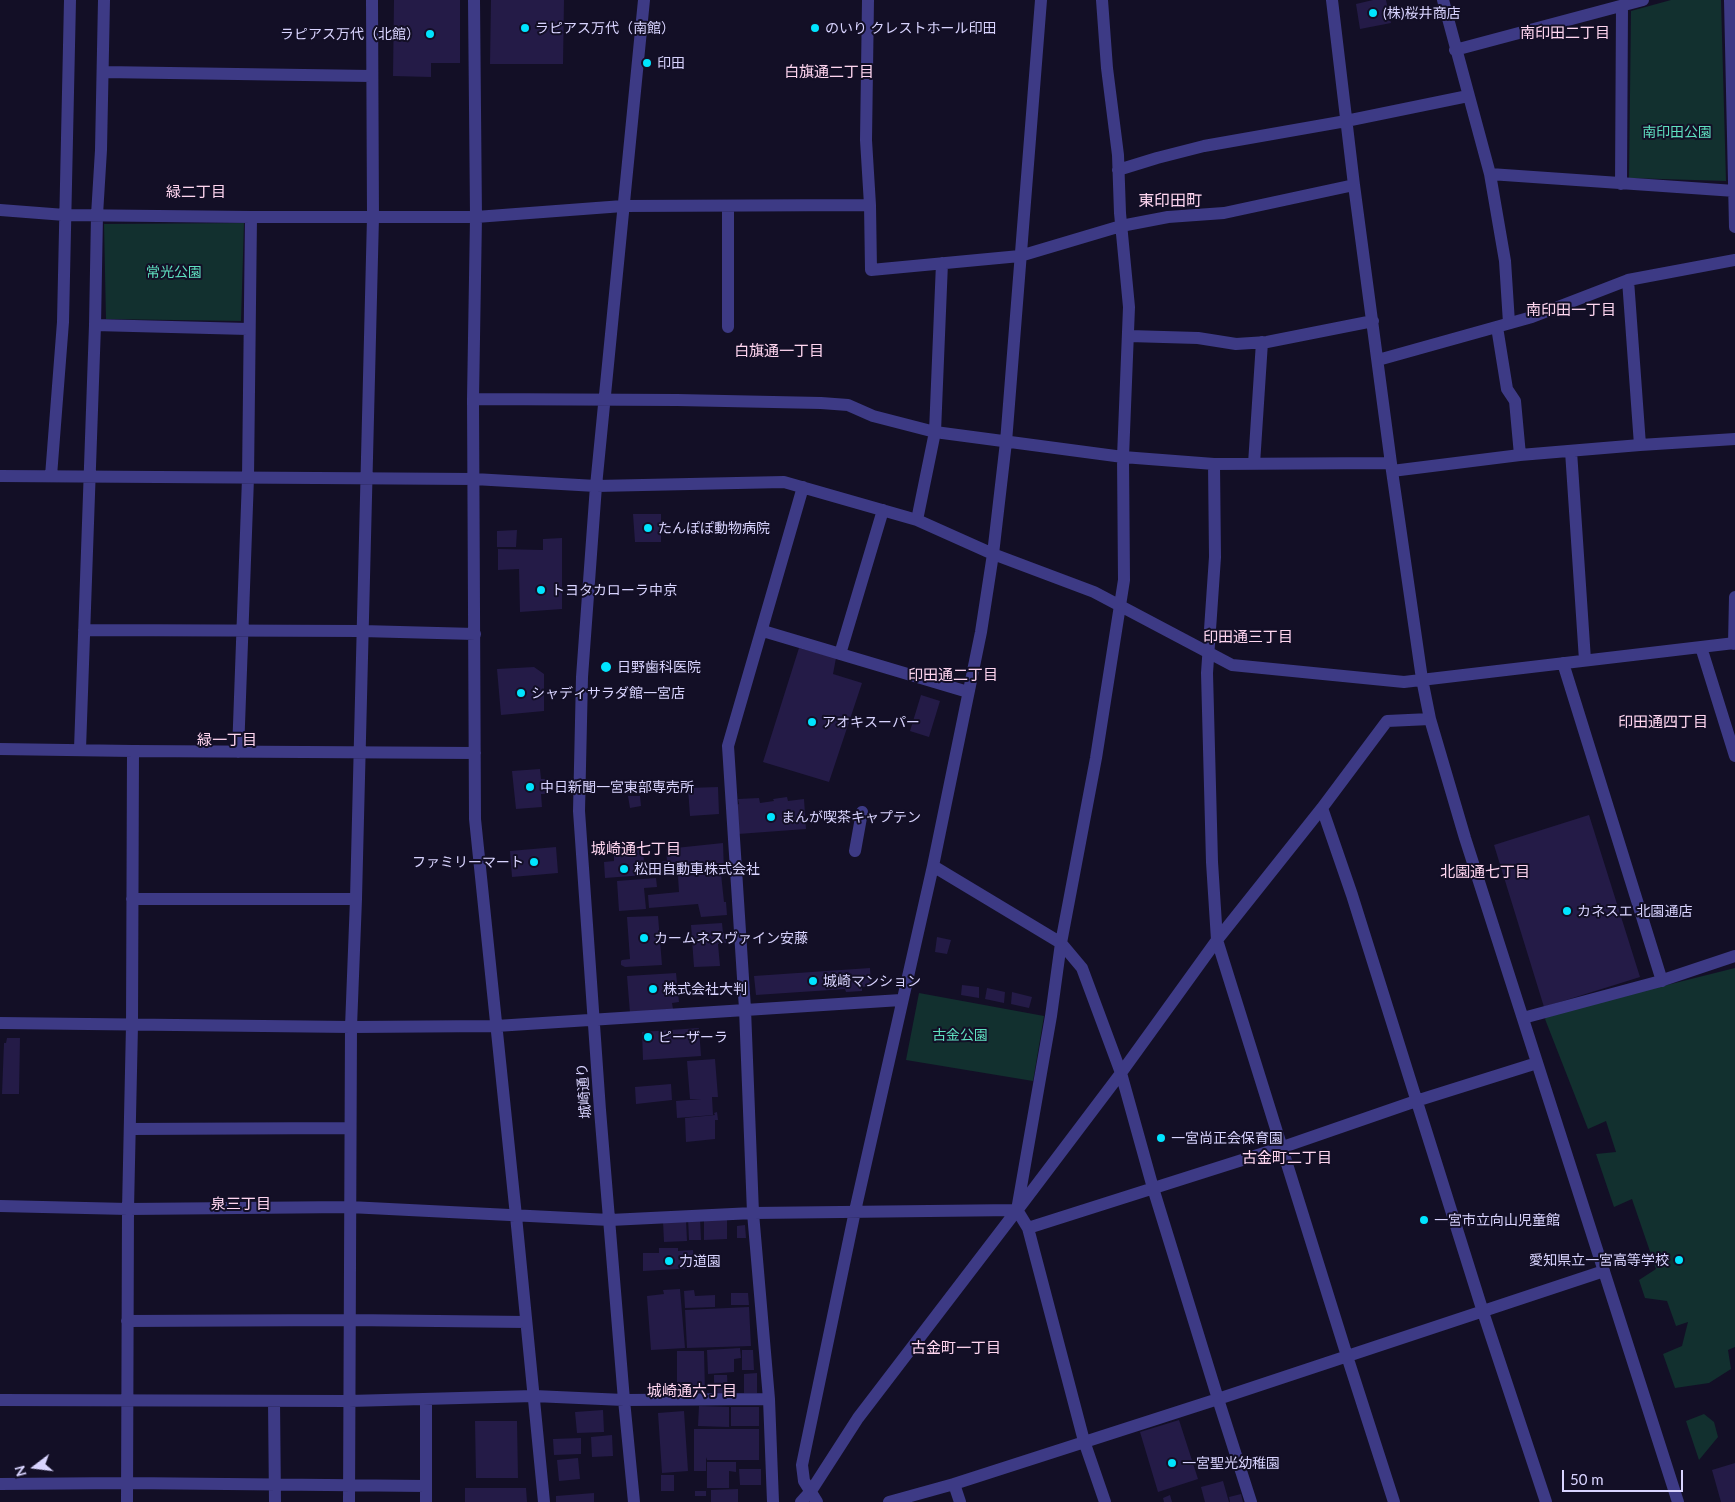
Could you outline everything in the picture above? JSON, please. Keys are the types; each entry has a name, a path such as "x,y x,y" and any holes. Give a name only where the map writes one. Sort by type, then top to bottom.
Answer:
{"street":[{"path":"51,476 63,322 70,0"},
{"path":"80,750 104,0"},
{"path":"349,1502 351,1027 356,899 373,217 372,0"},
{"path":"474,0 476,217 473,398 475,819 544,1502"},
{"name":"城崎通り","path":"634,1502 600,1110 579,811 582,677 596,486 644,0"},
{"path":"868,0 866,140 871,270 1020,256 1121,226 1168,217 1224,213 1354,185"},
{"path":"814,1496 804,1481 802,1465 901,1000 933,866 981,632 993,554 1006,442 1041,0"},
{"path":"1102,0 1129,307 1123,457 1124,580 1096,758 1061,943 1051,1016 1017,1210 1028,1228 1084,1441 1105,1502"},
{"path":"1332,0 1391,467 1422,679 1430,719 1464,838 1678,1502"},
{"path":"1443,0 1490,174 1505,261 1503,325 1507,389 1515,401 1520,455"},
{"path":"1455,50 1643,0"},
{"path":"1730,0 1735,227"},
{"path":"1621,184 1622,6"},
{"path":"103,72 372,76"},
{"path":"1118,170 1204,146 1346,121 1468,96"},
{"path":"1490,174 1735,191"},
{"path":"0,210 65,215 476,217 623,206 870,205"},
{"path":"728,206 728,327"},
{"path":"238,752 248,478 248,329 251,217"},
{"path":"1378,360 1532,317 1628,280 1735,260"},
{"path":"916,520 935,432 942,263"},
{"path":"1628,280 1640,445"},
{"path":"1129,336 1198,338 1236,344 1262,342 1373,321"},
{"path":"95,325 248,329"},
{"path":"1254,464 1262,342"},
{"path":"473,398 686,400 830,404 848,406 873,416 935,432 1123,457 1214,464 1391,467 1640,445 1735,439"},
{"path":"1571,451 1585,660"},
{"path":"1214,464 1216,557 1207,673 1212,852 1217,940 1394,1502"},
{"path":"0,476 474,479 596,486 784,482 916,520 993,554 1094,592 1232,665 1404,682 1734,644 1735,597"},
{"path":"773,1502 769,1399 753,1213 745,1009 728,746 803,487"},
{"path":"840,654 883,510"},
{"path":"84,630 362,631 475,634"},
{"path":"762,630 968,692"},
{"path":"1701,647 1735,756"},
{"path":"1563,663 1662,980"},
{"path":"801,1502 814,1496 858,1418 1121,1072 1217,940 1322,808 1387,721 1430,719"},
{"path":"0,749 359,754 475,753"},
{"path":"127,1502 133,752"},
{"path":"1322,808 1352,895 1483,1312 1546,1502"},
{"path":"855,851 862,812"},
{"path":"933,866 1061,943 1082,968 1121,1072 1153,1188 1251,1502"},
{"path":"132,899 356,899"},
{"path":"1523,1018 1662,980 1735,956"},
{"path":"0,1023 351,1027 496,1026 594,1018 901,1000"},
{"path":"1028,1228 1283,1147 1416,1101 1537,1063"},
{"path":"130,1128 350,1128"},
{"path":"0,1206 128,1209 349,1207 610,1220 753,1213 1017,1210"},
{"path":"889,1502 954,1484 1218,1399 1604,1271"},
{"path":"127,1322 349,1320 526,1322"},
{"path":"0,1400 349,1401 534,1396 624,1400 769,1399"},
{"path":"426,1400 426,1502"},
{"path":"274,1401 274,1502"},
{"path":"0,1484 127,1483 426,1486"},
{"path":"954,1484 960,1502"}],"green space":[{"name":"南印田公園","path":"1671,0 1721,0 1726,181 1629,178 1631,11"},
{"name":"常光公園","path":"244,223 241,321 106,319 104,224"},
{"name":"愛知県立一宮高等学校","path":"1735,968 1735,1347 1728,1350 1731,1369 1709,1383 1675,1388 1663,1354 1682,1346 1688,1322 1676,1326 1667,1301 1645,1298 1639,1280 1656,1269 1632,1199 1614,1207 1596,1154 1616,1152 1606,1121 1588,1129 1545,1019 1547,1015"},
{"name":"古金公園","path":"919,993 1044,1016 1033,1081 906,1060"},
{"path":"1704,1414 1714,1422 1718,1437 1699,1460 1686,1421"}],"building":[{"path":"394,0 460,0 460,63 431,63 431,77 393,76"},
{"path":"491,0 564,0 563,64 490,64"},
{"name":"(株)桜井商店","path":"1373,0 1386,0 1391,23 1360,29 1356,4"},
{"name":"たんぽぽ動物病院","path":"633,514 661,514 661,542 635,542"},
{"path":"517,530 516,547 497,547 497,531"},
{"name":"トヨタカローラ中京","path":"562,538 562,609 520,612 519,569 498,570 498,549 543,550 543,539"},
{"name":"アオキスーパー","path":"799,648 836,658 833,674 862,683 829,782 763,762"},
{"name":"シャディサラダ館一宮店","path":"534,667 544,674 544,711 501,715 497,669"},
{"path":"921,695 940,701 929,737 910,731"},
{"name":"中日新聞一宮東部専売所","path":"540,769 541,779 545,779 546,794 541,794 542,807 516,809 512,771"},
{"path":"718,787 719,814 690,816 688,788"},
{"path":"628,796 640,796 641,806 630,808"},
{"name":"まんが喫茶キャプテン","path":"787,797 788,801 804,799 806,829 738,834 736,805 739,804 738,799 759,798 760,803"},
{"name":"カネスエ 北園通店","path":"1589,815 1640,977 1544,1007 1494,845"},
{"path":"723,843 724,872 658,876 657,862 667,861 666,849"},
{"name":"ファミリーマート","path":"556,847 558,873 512,877 510,851"},
{"name":"松田自動車株式会社","path":"643,849 645,875 605,878 604,862 614,861 614,850"},
{"path":"721,874 727,915 701,917 698,904 649,908 648,895 679,892 678,876"},
{"path":"656,878 657,887 644,888 646,909 619,911 617,881"},
{"name":"カームネスヴァイン安藤","path":"658,916 662,965 625,967 621,965 622,960 630,959 627,917"},
{"path":"722,923 726,943 718,944 720,966 694,967 691,925"},
{"path":"937,937 951,940 947,954 935,952"},
{"name":"城崎マンション","path":"870,968 871,986 862,987 862,991 846,992 845,989 756,995 754,976"},
{"name":"株式会社大判","path":"676,973 679,1002 672,1003 673,1009 630,1013 627,976"},
{"path":"962,985 979,987 979,998 961,995"},
{"path":"987,988 1005,992 1004,1003 985,999"},
{"path":"1012,992 1032,997 1029,1008 1011,1004"},
{"path":"699,1028 701,1056 643,1060 642,1032"},
{"path":"7,1038 20,1038 19,1094 2,1094 4,1043 6,1043"},
{"path":"715,1059 718,1097 712,1097 713,1115 677,1118 676,1101 701,1099 690,1099 687,1061"},
{"path":"671,1084 672,1100 636,1104 635,1087"},
{"path":"717,1112 718,1120 715,1120 715,1139 686,1142 685,1118 715,1115 714,1113"},
{"path":"688,1218 700,1218 701,1240 689,1240"},
{"path":"704,1219 727,1219 727,1239 704,1240"},
{"path":"686,1220 687,1241 664,1242 663,1221"},
{"path":"745,1225 746,1238 737,1238 737,1226"},
{"name":"力道園","path":"659,1248 678,1248 678,1251 693,1250 695,1268 643,1271 643,1253 659,1253"},
{"path":"680,1289 685,1348 651,1350 647,1296 664,1294 663,1290"},
{"path":"694,1290 695,1296 715,1295 715,1307 685,1308 684,1291"},
{"path":"731,1293 748,1293 749,1305 731,1305"},
{"path":"749,1307 751,1346 687,1348 685,1310"},
{"path":"740,1348 741,1358 734,1359 734,1372 708,1374 707,1350"},
{"path":"742,1350 753,1350 754,1370 742,1370"},
{"path":"677,1351 704,1351 705,1392 677,1392"},
{"path":"757,1373 757,1393 744,1393 744,1374"},
{"path":"714,1375 727,1375 728,1394 714,1394"},
{"path":"699,1406 729,1407 729,1427 698,1426"},
{"path":"731,1407 759,1407 759,1426 731,1426"},
{"path":"603,1410 604,1432 577,1433 575,1412"},
{"path":"684,1411 688,1471 662,1473 658,1413"},
{"path":"1179,1420 1198,1479 1158,1492 1140,1432"},
{"path":"475,1421 517,1421 518,1478 476,1478"},
{"path":"694,1429 759,1429 759,1460 707,1460 706,1457 706,1471 694,1471"},
{"path":"612,1435 613,1456 592,1457 591,1437"},
{"path":"581,1438 581,1454 554,1455 553,1439"},
{"path":"578,1458 580,1479 559,1481 557,1460"},
{"path":"707,1462 736,1462 736,1472 729,1471 729,1488 707,1488"},
{"path":"1735,1463 1735,1502 1721,1502 1712,1470"},
{"path":"739,1469 761,1469 761,1485 740,1485"},
{"path":"661,1475 674,1475 674,1491 661,1491"},
{"path":"1223,1481 1229,1502 1205,1502 1201,1487"},
{"path":"465,1488 526,1488 527,1502 465,1502"},
{"path":"738,1489 738,1502 711,1502 711,1490"},
{"path":"695,1491 706,1491 706,1496 695,1496"},
{"path":"594,1493 594,1502 556,1502 556,1496"},
{"path":"1241,1494 1243,1502 1230,1502 1229,1497"},
{"path":"1170,1495 1172,1502 1164,1502 1163,1498"}],"place":[{"name":"(株)桜井商店","path":"1373,13"},
{"name":"ラピアス万代（南館）","path":"525,28"},
{"name":"のいり クレストホール印田","path":"815,28"},
{"name":"ラピアス万代（北館）","path":"430,34"},
{"name":"印田","path":"647,63"},
{"name":"たんぽぽ動物病院","path":"648,528"},
{"name":"トヨタカローラ中京","path":"541,590"},
{"name":"日野歯科医院","path":"606,667"},
{"name":"シャディサラダ館一宮店","path":"521,693"},
{"name":"アオキスーパー","path":"812,722"},
{"name":"中日新聞一宮東部専売所","path":"530,787"},
{"name":"まんが喫茶キャプテン","path":"771,817"},
{"name":"ファミリーマート","path":"534,862"},
{"name":"松田自動車株式会社","path":"624,869"},
{"name":"カネスエ 北園通店","path":"1567,911"},
{"name":"カームネスヴァイン安藤","path":"644,938"},
{"name":"城崎マンション","path":"813,981"},
{"name":"株式会社大判","path":"653,989"},
{"name":"ピーザーラ","path":"648,1037"},
{"name":"一宮尚正会保育園","path":"1161,1138"},
{"name":"一宮市立向山児童館","path":"1424,1220"},
{"name":"愛知県立一宮高等学校","path":"1679,1260"},
{"name":"力道園","path":"669,1261"},
{"name":"一宮聖光幼稚園","path":"1172,1463"}],"district":[{"name":"南印田二丁目","path":"1565,33"},
{"name":"白旗通二丁目","path":"829,72"},
{"name":"緑二丁目","path":"196,192"},
{"name":"東印田町","path":"1170,201"},
{"name":"南印田一丁目","path":"1571,310"},
{"name":"白旗通一丁目","path":"779,351"},
{"name":"印田通三丁目","path":"1248,637"},
{"name":"印田通二丁目","path":"953,675"},
{"name":"印田通四丁目","path":"1663,722"},
{"name":"緑一丁目","path":"227,740"},
{"name":"城崎通七丁目","path":"636,849"},
{"name":"北園通七丁目","path":"1485,872"},
{"name":"古金町二丁目","path":"1287,1158"},
{"name":"泉三丁目","path":"241,1204"},
{"name":"古金町一丁目","path":"956,1348"},
{"name":"城崎通六丁目","path":"692,1391"}]}
